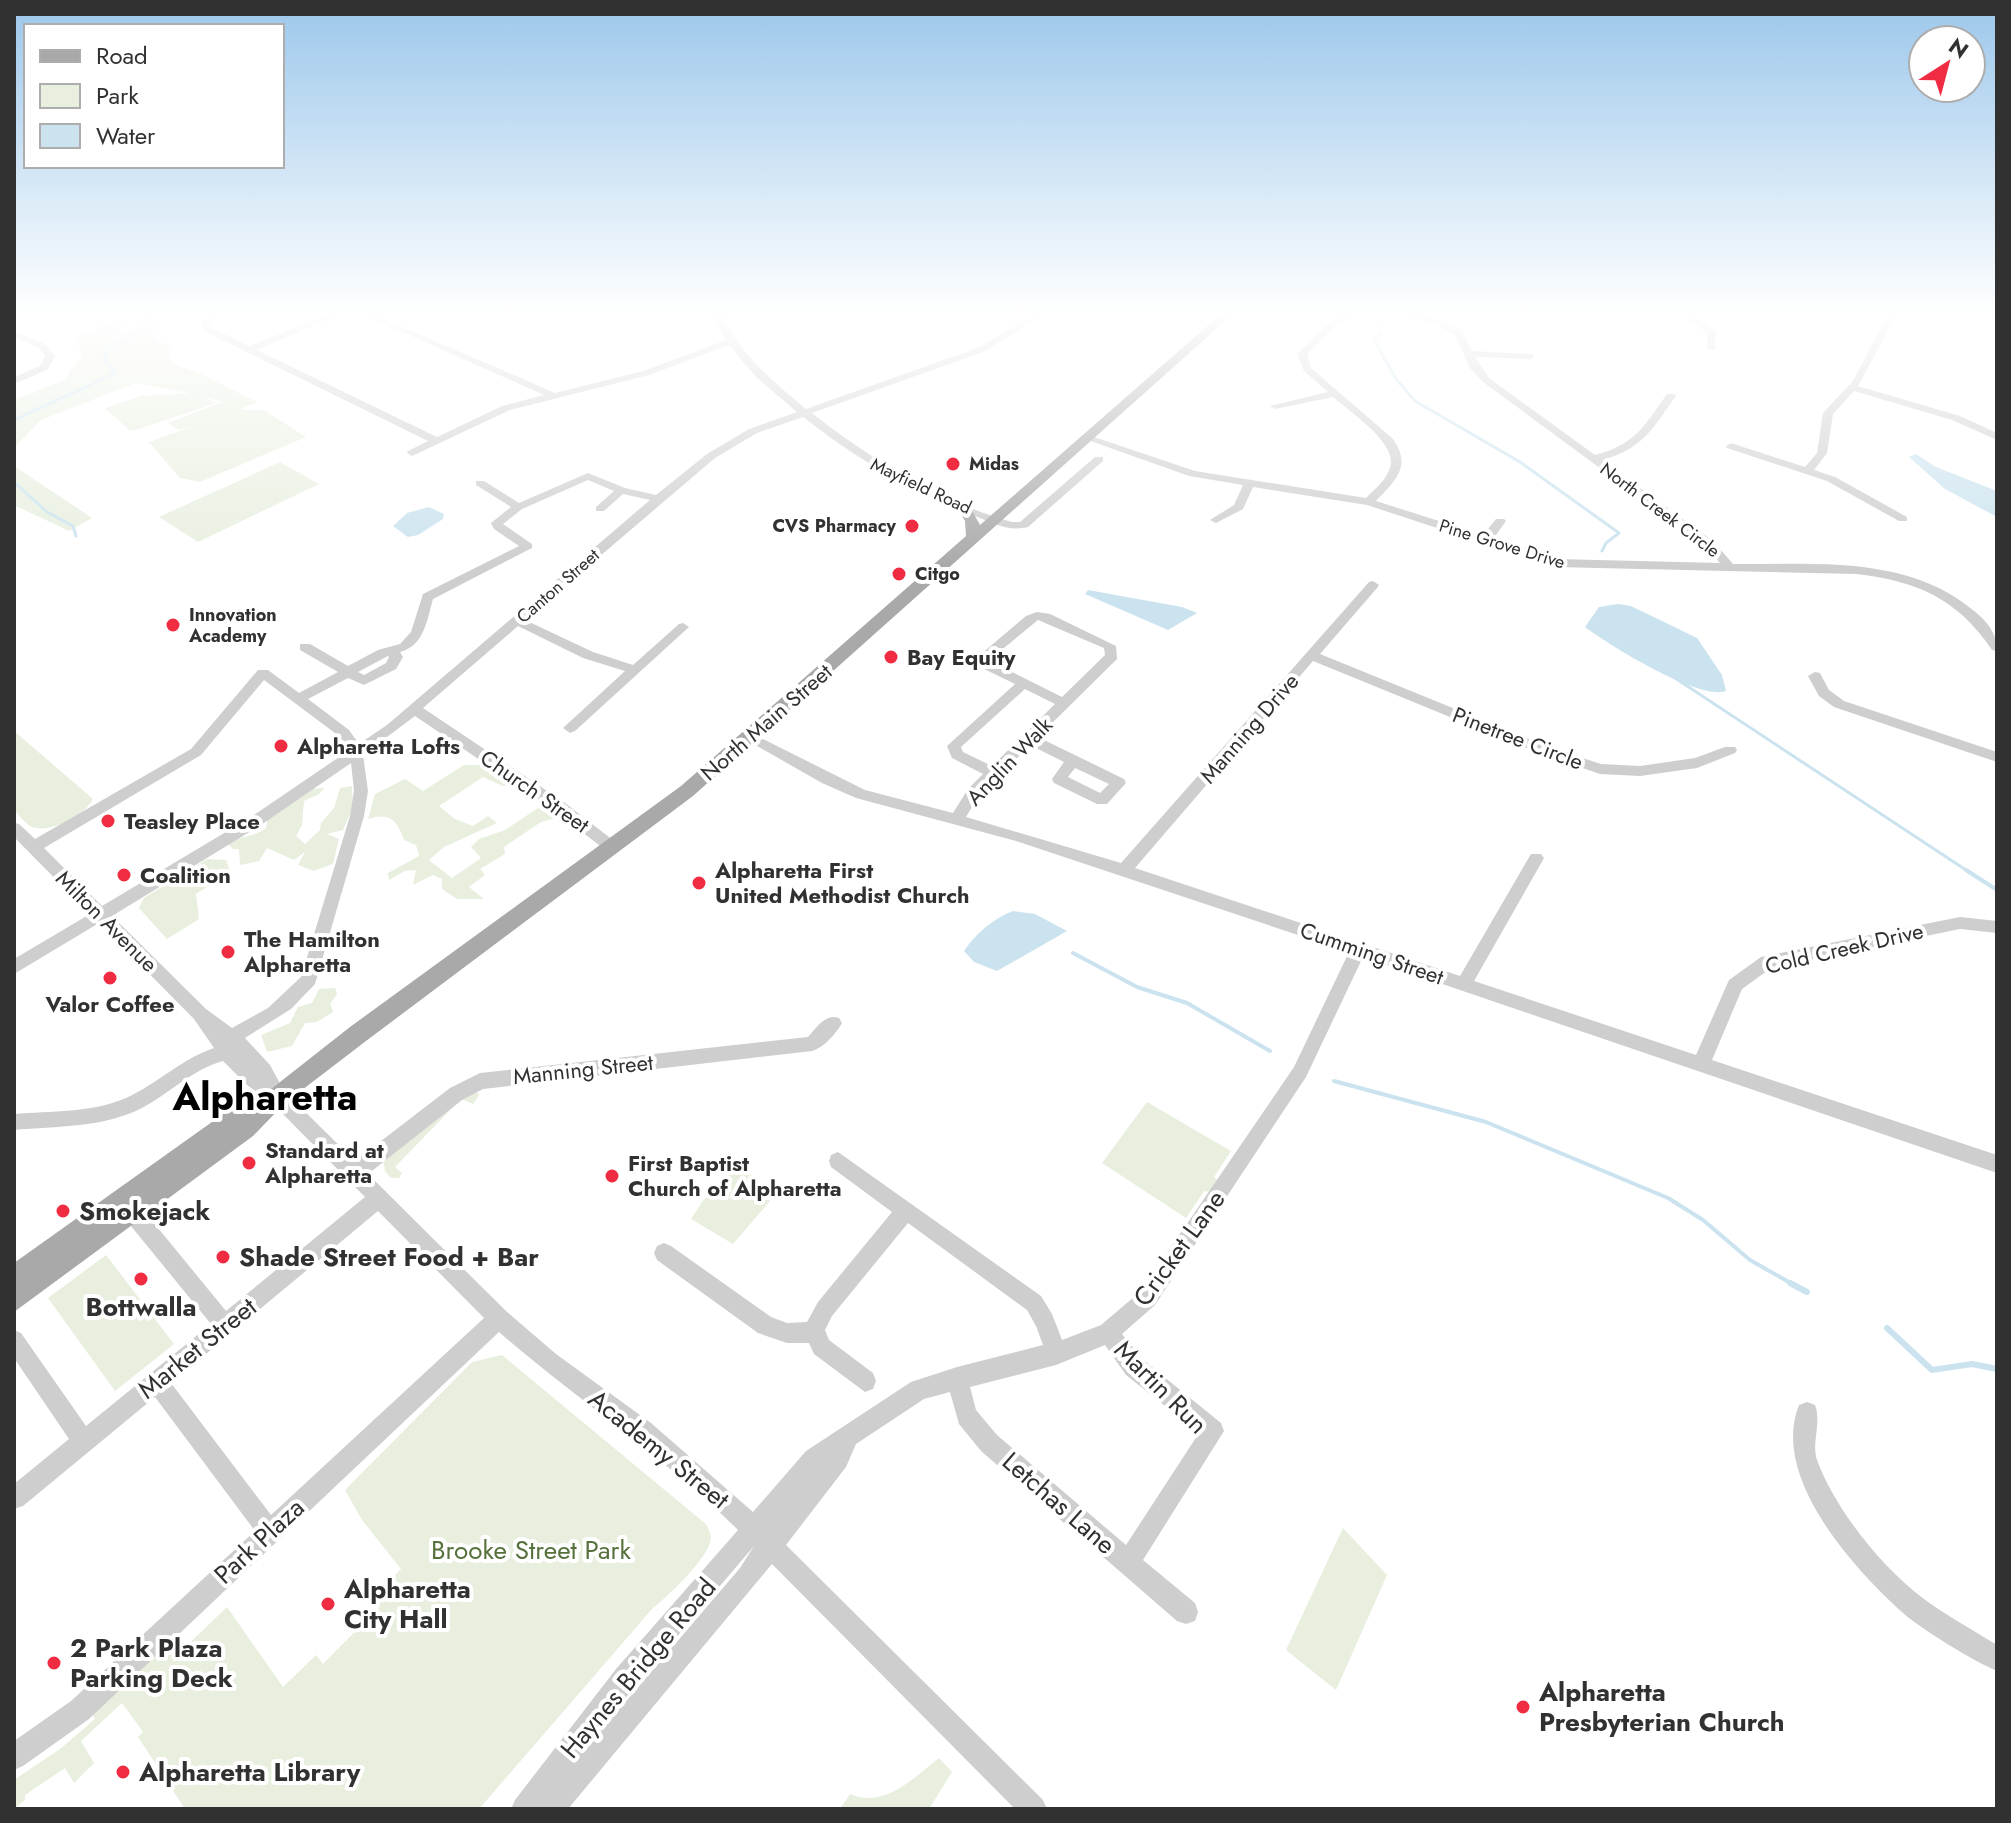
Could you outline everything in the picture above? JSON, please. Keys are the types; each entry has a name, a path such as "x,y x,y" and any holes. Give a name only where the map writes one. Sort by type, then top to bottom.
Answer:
{"main road":[{"name":"North Main Street","path":"277,1096 613,848 750,738 1131,399"},
{"path":"964,508 972,521 974,538"},
{"path":"14,1299 245,1129 277,1096"},
{"path":"14,1278 234,1119 277,1096"}],"street":[{"path":"349,399 436,441"},
{"path":"412,453 506,408 538,399"},
{"name":"Mayfield Road","path":"788,399 880,469 964,508 1014,527 1024,525 1082,473"},
{"name":"Canton Street","path":"14,967 256,821 356,754 416,710 658,499 731,443 837,399"},
{"path":"1275,406 1310,399"},
{"path":"1341,399 1389,441 1398,453 1397,470 1369,502"},
{"name":"North Creek Circle","path":"1512,399 1710,544 1730,568"},
{"path":"1593,459 1620,453 1634,446 1669,399"},
{"path":"1808,471 1822,453 1828,413 1842,399"},
{"path":"1892,399 1938,412 1997,437"},
{"path":"1975,426 1996,420"},
{"name":"Pine Grove Drive","path":"1087,438 1193,474 1369,502 1569,565 1857,570 1890,574 1943,594 1990,624 1997,647"},
{"path":"1731,446 1853,489 1903,519"},
{"path":"1057,464 1082,473 1099,459"},
{"path":"305,647 359,680 373,677 395,661 393,651 405,647 416,636 427,597 528,546 498,527 497,523 502,518 518,507 588,476 621,490 658,499"},
{"path":"480,483 518,507"},
{"path":"1216,520 1239,507 1249,483"},
{"path":"600,509 621,490"},
{"path":"1485,541 1500,521"},
{"name":"Manning Drive","path":"1124,870 1373,585"},
{"name":"Anglin Walk","path":"956,820 967,800 1065,704 1112,656 1110,646 1046,617 1030,619 984,659 990,668 1065,704"},
{"path":"517,621 531,625 573,649 635,670"},
{"path":"570,728 683,627"},
{"name":"Pinetree Circle","path":"1312,656 1541,749 1600,769 1640,771 1697,763 1730,750"},
{"path":"14,1122 112,1111 134,1104 227,1044 304,988 357,816 361,791 356,754 344,733 263,673 196,752 32,848"},
{"path":"300,698 346,673"},
{"path":"1815,676 1836,709 1997,757"},
{"path":"993,773 957,755 954,746 1023,684"},
{"name":"Church Street","path":"416,710 560,807 613,848"},
{"name":"Cumming Street","path":"750,738 861,794 1124,870 1997,1164"},
{"path":"1029,739 1073,760"},
{"name":"Milton Avenue","path":"14,828 200,1014 227,1044 255,1084 277,1096"},
{"path":"1464,984 1536,858"},
{"name":"Cold Creek Drive","path":"1701,1064 1735,985 1767,962 1960,923 1997,927"},
{"name":"Cricket Lane","path":"762,1537 838,1459 847,1440 894,1404 919,1390 957,1378 1056,1354 1108,1332 1128,1318 1161,1282 1300,1072 1359,949"},
{"name":"Manning Street","path":"354,1173 456,1094 480,1081 812,1044 833,1023"},
{"name":"Academy Street","path":"277,1096 499,1318 549,1361 643,1431 762,1537 1034,1809"},
{"path":"838,1161 1034,1303 1045,1321 1056,1354"},
{"name":"Market Street","path":"15,1498 379,1198"},
{"path":"814,1332 825,1309 906,1210"},
{"path":"133,1213 225,1325"},
{"path":"664,1253 765,1326 787,1333 814,1332"},
{"name":"Park Plaza","path":"14,1757 80,1710 499,1318"},
{"path":"814,1332 821,1347 865,1381"},
{"name":"Martin Run","path":"1108,1332 1134,1367 1213,1431 1128,1562"},
{"path":"14,1340 83,1441"},
{"name":"Letchas Lane","path":"957,1378 962,1401 976,1430 1186,1612"},
{"path":"156,1381 269,1531"},
{"path":"1807,1413 1804,1456 1825,1504 1861,1555 1914,1607 1997,1659"},
{"name":"Haynes Bridge Road","path":"524,1809 625,1678 762,1537"},
{"name":"Haynes Bridge Road","path":"551,1809 762,1537"}],"green space":[{"path":"95,399 41,420 14,448 14,400"},
{"path":"132,399 209,399 216,403 136,430 129,430 105,408"},
{"path":"213,399 251,399 257,402 239,410 264,410 306,437 200,482 180,478 149,442 196,425 179,430 168,423 222,402"},
{"path":"280,462 319,484 198,542 159,517"},
{"path":"14,466 92,518 69,531 14,505"},
{"path":"14,731 93,799 83,811 58,825 40,828 28,824 14,810"},
{"path":"464,765 485,765 517,785 503,786 483,777 439,806 455,819 473,826 488,816 497,823 444,847 429,860 452,878 481,858 471,847 479,839 505,830 538,808 557,818 541,822 504,847 505,854 480,869 485,875 469,887 484,899 457,899 442,889 442,879 433,875 413,885 416,870 405,871 389,880 388,873 419,856 416,845 404,840 392,819 368,819 375,794 405,779 423,791"},
{"path":"352,786 353,807 343,830 327,834 339,839 333,864 314,871 298,865 305,852 294,860 267,848 259,861 240,865 239,849 233,849 228,844 261,831 266,828 268,816 312,789 324,788 304,801 302,825 296,836 305,844 320,830 321,823 334,808 340,788"},
{"path":"207,859 226,860 230,872 196,894 199,919 167,939 139,908 144,898"},
{"path":"335,988 337,994 330,1004 333,1012 317,1022 305,1023 292,1046 267,1052 261,1035 290,1023 298,1007 312,1003 319,989"},
{"path":"467,1091 476,1091 479,1095 473,1104 461,1099 395,1167 402,1173 399,1178 391,1178 385,1171 383,1159"},
{"path":"1147,1102 1231,1151 1214,1177 1217,1180 1210,1192 1204,1191 1186,1218 1102,1163"},
{"path":"738,1165 766,1187 761,1193 770,1201 733,1244 691,1219 702,1202"},
{"path":"106,1255 174,1344 115,1391 48,1298"},
{"name":"Brooke Street Park","path":"502,1355 707,1525 711,1538 696,1566 652,1609 479,1809 185,1809 138,1737 143,1732 122,1703 81,1741 94,1763 74,1783 65,1768 25,1795 25,1800 14,1809 14,1780 60,1749 95,1719 92,1713 158,1651 177,1655 227,1607 283,1687 316,1655 323,1664 380,1606 374,1597 401,1569 362,1520 345,1490 472,1362"},
{"path":"1343,1528 1387,1575 1336,1690 1286,1650"},
{"path":"939,1758 952,1772 929,1809 840,1809 850,1794 875,1798 898,1789"}],"water":[{"path":"1916,454 1936,467 1997,491 1997,517 1945,489 1909,457"},
{"path":"429,507 444,514 443,519 418,535 408,537 393,526 407,513"},
{"path":"1088,590 1182,607 1197,613 1168,630 1085,594"},
{"path":"1618,604 1631,606 1697,638 1722,675 1726,691 1713,692 1676,680 1633,658 1585,627 1599,607"},
{"path":"1013,911 1035,914 1067,931 997,971 974,962 964,951 968,945 992,922"}],"waterway":[{"path":"14,420 59,399"},
{"path":"1413,399 1520,462 1619,533 1606,543 1602,551"},
{"path":"14,482 47,512 73,526 76,536"},
{"path":"1675,678 1969,872"},
{"path":"1966,870 1997,890"},
{"path":"1073,953 1137,987 1187,1003 1270,1051"},
{"path":"1334,1081 1486,1122 1668,1198 1703,1220 1750,1260 1794,1285"},
{"path":"1790,1283 1807,1292"},
{"path":"1887,1328 1932,1370 1972,1364 1997,1369"}],"place":[{"name":"Midas","path":"953,464"},
{"name":"CVS Pharmacy","path":"912,526"},
{"name":"Citgo","path":"899,574"},
{"name":"Innovation Academy","path":"173,625"},
{"name":"Bay Equity","path":"891,657"},
{"name":"Alpharetta Lofts","path":"281,746"},
{"name":"Teasley Place","path":"108,821"},
{"name":"Coalition","path":"124,875"},
{"name":"Alpharetta First United Methodist Church","path":"699,883"},
{"name":"The Hamilton Alpharetta","path":"228,952"},
{"name":"Valor Coffee","path":"110,978"},
{"name":"Standard at Alpharetta","path":"249,1163"},
{"name":"First Baptist Church of Alpharetta","path":"612,1176"},
{"name":"Smokejack","path":"63,1211"},
{"name":"Shade Street Food + Bar","path":"223,1257"},
{"name":"Bottwalla","path":"141,1279"},
{"name":"Alpharetta City Hall","path":"328,1604"},
{"name":"2 Park Plaza Parking Deck","path":"54,1663"},
{"name":"Alpharetta Presbyterian Church","path":"1523,1707"},
{"name":"Alpharetta Library","path":"123,1772"}],"district":[{"name":"Alpharetta","path":"265,1096"}]}
